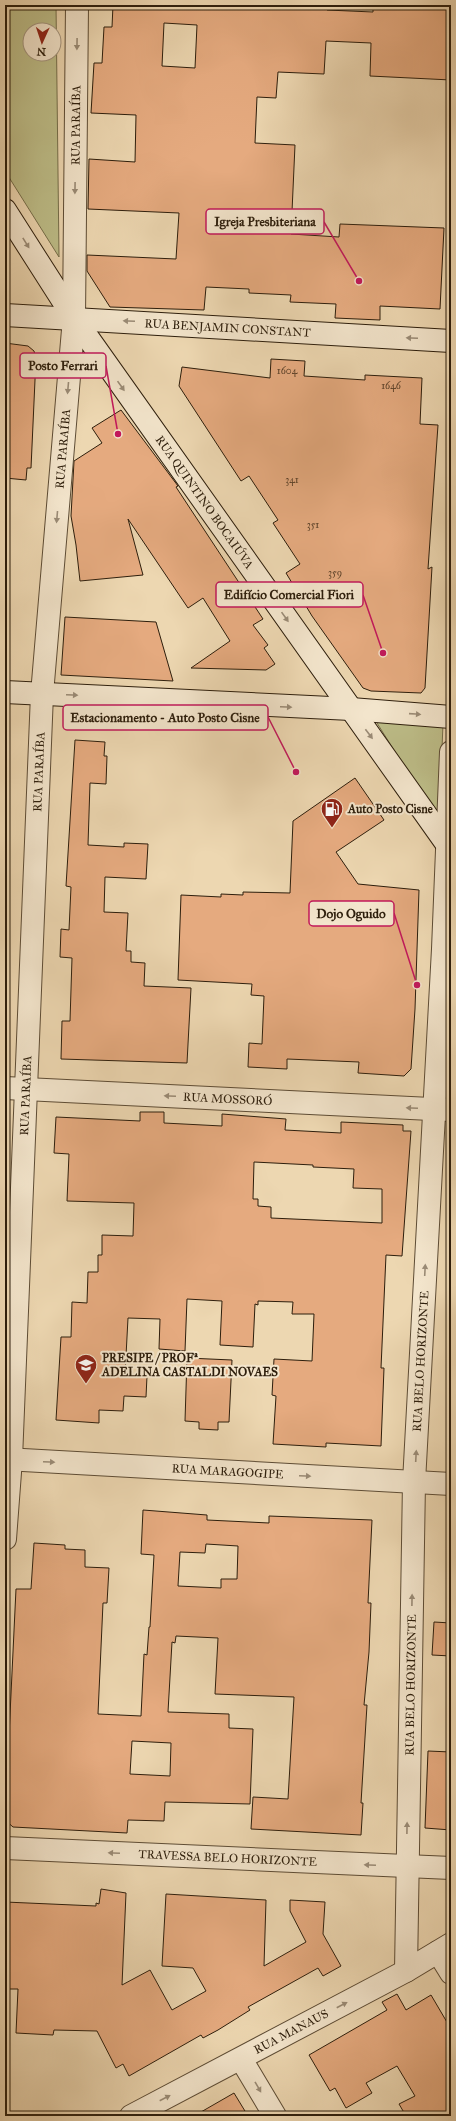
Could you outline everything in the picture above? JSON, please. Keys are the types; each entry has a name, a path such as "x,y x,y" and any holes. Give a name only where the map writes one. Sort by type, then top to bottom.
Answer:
{"street":[{"name":"RUA PARAÍBA","path":"5,1540 26,1089 42,694 74,318 77,5"},
{"name":"RUA QUINTINO BOCAIÚVA","path":"5,210 74,318 449,846"},
{"name":"RUA BENJAMIN CONSTANT","path":"5,316 74,318 451,341"},
{"path":"5,692 351,709 451,717"},
{"name":"RUA BELO HORIZONTE","path":"406,1971 414,1482 442,1109 451,752"},
{"name":"RUA MOSSORÓ","path":"5,1088 442,1109"},
{"name":"RUA MARAGOGIPE","path":"8,1459 451,1484"},
{"name":"TRAVESSA BELO HORIZONTE","path":"5,1848 448,1870"},
{"path":"445,1948 451,1973"},
{"name":"RUA MANAUS","path":"131,2116 406,1971 445,1948"},
{"path":"241,2059 274,2116"}],"green space":[{"path":"5,5 56,5 56,22 22,22 22,62 57,62 59,257 5,171"},
{"path":"372,715 443,724 439,822"}],"building":[{"path":"113,5 327,5 327,10 373,12 373,5 451,5 451,80 370,76 371,43 326,41 324,74 278,72 276,98 257,97 255,143 295,145 291,234 339,237 340,224 444,228 440,309 380,306 380,320 335,318 336,304 290,302 291,295 249,293 249,289 206,287 204,310 110,307 87,271 87,255 176,259 179,213 88,209 89,159 135,162 136,115 91,113 94,63 102,63 104,27 112,27","holes":["164,23 197,25 195,68 162,66"]},
{"path":"5,343 28,346 34,351 36,358 31,468 27,468 26,480 5,478"},
{"path":"271,359 305,361 304,376 365,380 365,375 422,378 420,424 438,425 428,569 432,567 425,688 421,693 371,691 363,688 312,616 286,573 300,564 273,523 278,520 249,476 241,481 179,386 182,367 270,378"},
{"path":"121,410 178,486 176,487 263,619 253,625 268,645 264,648 275,664 266,670 191,668 230,641 203,598 188,608 128,519 143,575 80,581 71,516 74,461 102,443 92,428"},
{"path":"65,617 156,622 173,681 61,675"},
{"path":"75,740 105,742 104,756 107,756 106,784 90,783 88,845 124,847 124,843 148,844 146,879 105,877 104,912 128,913 126,951 131,951 131,962 145,963 144,986 191,988 187,1063 61,1059 62,1021 70,1021 72,958 60,957 61,929 69,930 71,887 66,886"},
{"path":"355,778 384,820 336,852 358,884 419,890 415,1009 411,1069 404,1076 358,1073 359,1062 287,1059 287,1069 248,1067 249,1043 262,1044 264,996 251,995 252,984 178,980 181,895 221,897 221,894 243,895 243,892 290,893 293,821"},
{"path":"140,1112 164,1112 164,1123 222,1126 222,1114 286,1119 285,1130 341,1133 341,1122 403,1125 403,1131 411,1131 402,1256 386,1255 381,1368 384,1368 381,1446 326,1443 326,1447 273,1444 276,1396 272,1395 274,1359 312,1361 314,1314 292,1314 293,1302 258,1301 258,1305 255,1304 253,1347 220,1345 222,1301 187,1299 185,1351 159,1349 160,1319 128,1318 125,1375 147,1376 146,1397 124,1396 123,1411 99,1410 99,1423 56,1420 61,1337 71,1337 72,1302 87,1303 88,1272 98,1272 98,1255 102,1255 102,1235 133,1236 134,1203 67,1201 69,1154 54,1153 56,1117 140,1121","holes":["254,1162 313,1165 313,1167 354,1169 353,1188 382,1189 382,1223 271,1218 271,1207 258,1206 258,1199 253,1199"]},
{"path":"187,1358 232,1360 229,1422 218,1422 218,1430 199,1429 199,1422 185,1421"},
{"path":"143,1510 207,1515 207,1520 269,1523 269,1516 372,1520 368,1603 371,1603 369,1652 364,1705 367,1705 361,1803 363,1803 361,1835 251,1829 253,1797 288,1799 294,1697 215,1694 218,1638 176,1636 175,1643 172,1642 168,1712 229,1714 229,1728 253,1729 250,1804 165,1802 164,1821 128,1820 127,1833 13,1827 5,1820 16,1589 31,1589 34,1543 65,1545 65,1549 85,1550 85,1567 109,1568 107,1603 103,1603 98,1714 141,1716 144,1654 147,1655 150,1627 154,1555 141,1554","holes":["206,1544 238,1546 237,1579 221,1579 221,1588 178,1586 180,1552 205,1553","132,1741 171,1743 170,1776 130,1774"]},
{"path":"434,1622 451,1623 451,1656 432,1655"},
{"path":"428,1751 451,1752 451,1830 425,1828"},
{"path":"101,1889 126,1893 122,1985 150,1970 172,2010 206,1991 193,1968 162,1966 166,1894 266,1900 264,1966 306,1942 290,1911 290,1900 325,1902 323,1934 341,1966 323,1976 318,1968 248,2007 250,2010 218,2030 203,2038 201,2035 129,2076 123,2064 116,2068 97,2031 54,2030 53,2035 16,2033 18,1989 5,1989 5,1902 96,1906 96,1903 99,1904"},
{"path":"397,1994 406,2010 431,1995 451,2029 451,2111 444,2116 406,2116 399,2104 415,2096 397,2066 366,2083 372,2093 346,2108 335,2088 330,2091 309,2055 387,2010 382,2002"},
{"path":"234,2093 248,2116 194,2116"}],"place":[{"name":"Igreja Presbiteriana","path":"359,281"},
{"name":"Posto Ferrari","path":"118,434"},
{"name":"Edifício Comercial Fiori","path":"383,653"},
{"name":"Estacionamento - Auto Posto Cisne","path":"296,772"},
{"name":"Auto Posto Cisne","path":"332,828"},
{"name":"Dojo Oguido","path":"417,985"},
{"name":"PRESIPE / PROFª ADELINA CASTALDI NOVAES","path":"86,1384"}]}
